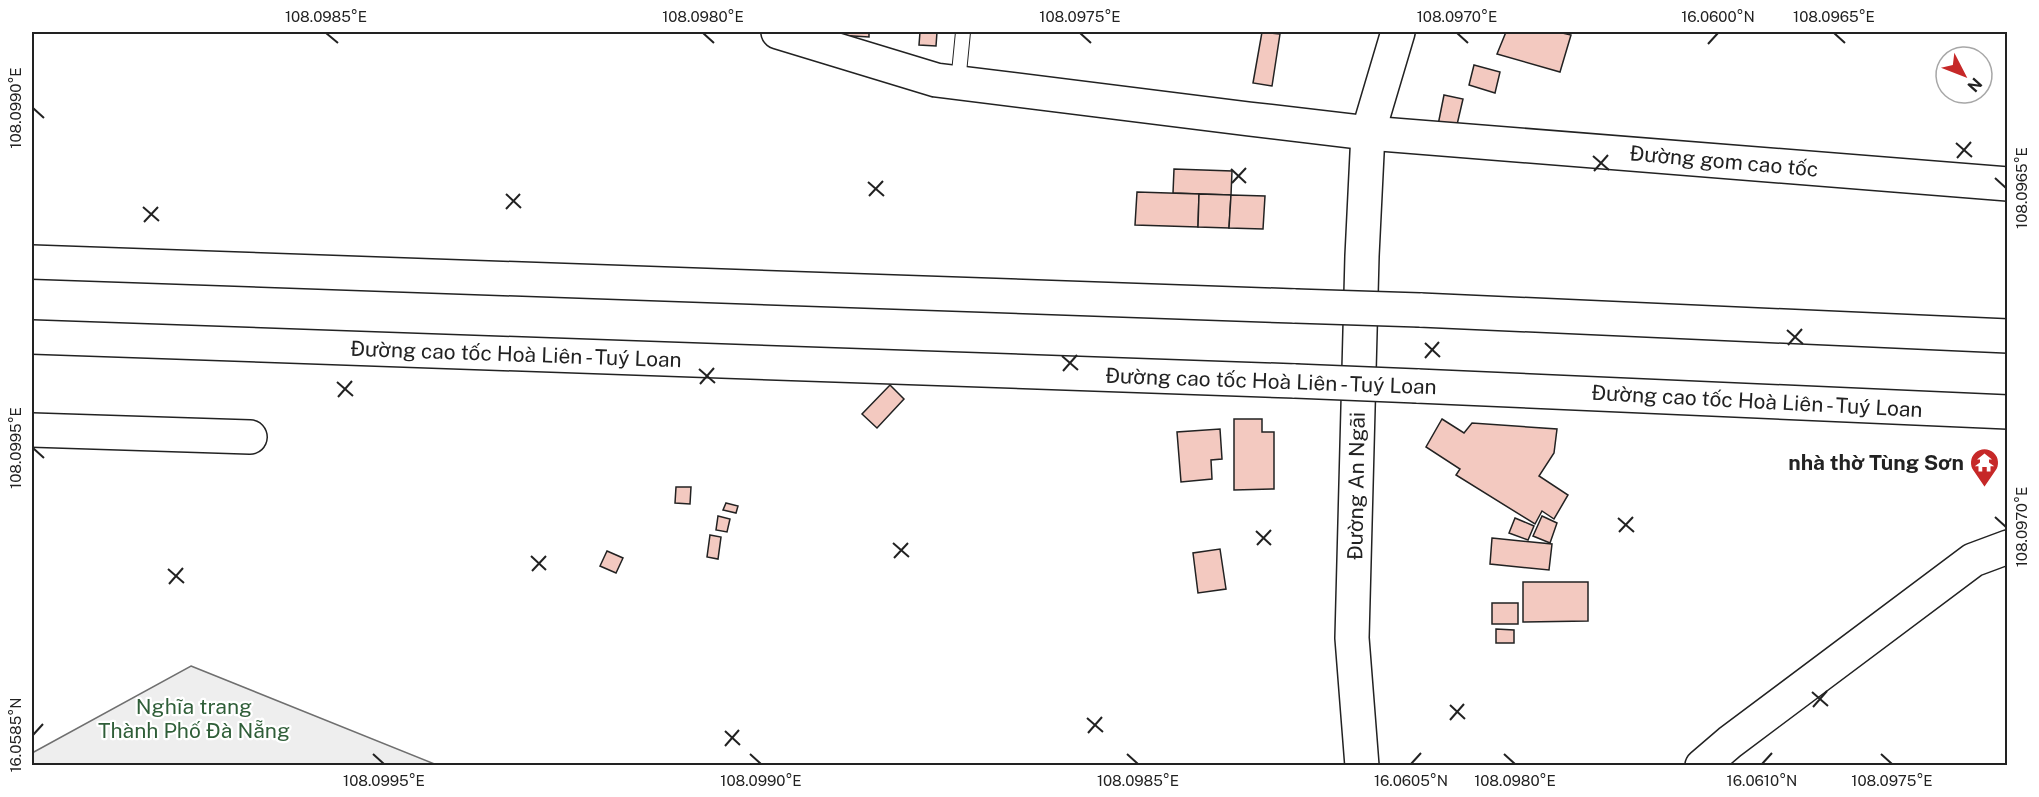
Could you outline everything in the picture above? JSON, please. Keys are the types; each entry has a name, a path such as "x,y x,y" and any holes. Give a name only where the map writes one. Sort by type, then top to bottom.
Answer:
{"main road":[{"name":"Đường gom cao tốc","path":"778,32 936,80 958,83 1368,133 2007,184"},
{"name":"Đường An Ngãi","path":"1362,765 1352,638 1362,256 1368,133 1398,32"},
{"path":"32,262 1420,310 2007,336"},
{"name":"Đường cao tốc Hoà Liên - Tuý Loan","path":"32,337 1295,381 2007,412"},
{"path":"32,430 250,437"},
{"path":"1702,765 1972,560 2007,547"}],"lane":[{"path":"958,83 963,32"}],"green space":[{"name":"Nghĩa trang Thành Phố Đà Nẵng","path":"191,666 437,765 32,765 32,753"}],"building":[{"path":"837,32 869,32 869,37 837,35"},
{"path":"920,32 937,32 936,46 919,45"},
{"path":"1262,32 1280,34 1272,86 1253,83"},
{"path":"1506,32 1558,32 1571,35 1560,72 1497,54"},
{"path":"1474,65 1500,72 1495,93 1469,85"},
{"path":"1444,95 1463,99 1456,129 1438,125"},
{"path":"1174,169 1232,171 1231,195 1173,193"},
{"path":"1137,192 1199,194 1198,227 1135,225"},
{"path":"1199,194 1231,195 1229,228 1198,227"},
{"path":"1231,195 1265,196 1263,229 1229,228"},
{"path":"890,385 904,399 877,428 862,414"},
{"path":"1234,419 1262,419 1262,432 1274,432 1274,489 1234,490"},
{"path":"1442,419 1464,433 1472,423 1557,429 1554,453 1539,476 1568,495 1554,519 1542,511 1535,524 1456,475 1460,469 1426,447"},
{"path":"1220,429 1222,459 1211,460 1212,479 1181,482 1177,432"},
{"path":"676,487 691,487 690,504 675,503"},
{"path":"726,503 738,506 736,513 723,510"},
{"path":"718,516 730,519 727,532 716,530"},
{"path":"1542,516 1557,523 1550,543 1533,536"},
{"path":"1515,518 1534,526 1528,540 1509,533"},
{"path":"710,535 721,537 718,559 707,557"},
{"path":"1492,538 1552,544 1549,570 1490,564"},
{"path":"1220,549 1226,589 1198,593 1193,553"},
{"path":"607,551 623,558 616,573 600,566"},
{"path":"1523,582 1588,582 1588,621 1523,622"},
{"path":"1492,603 1518,603 1518,624 1492,624"},
{"path":"1496,629 1514,630 1514,643 1496,643"}],"place":[{"name":"nhà thờ Tùng Sơn","path":"1985,488"}]}
